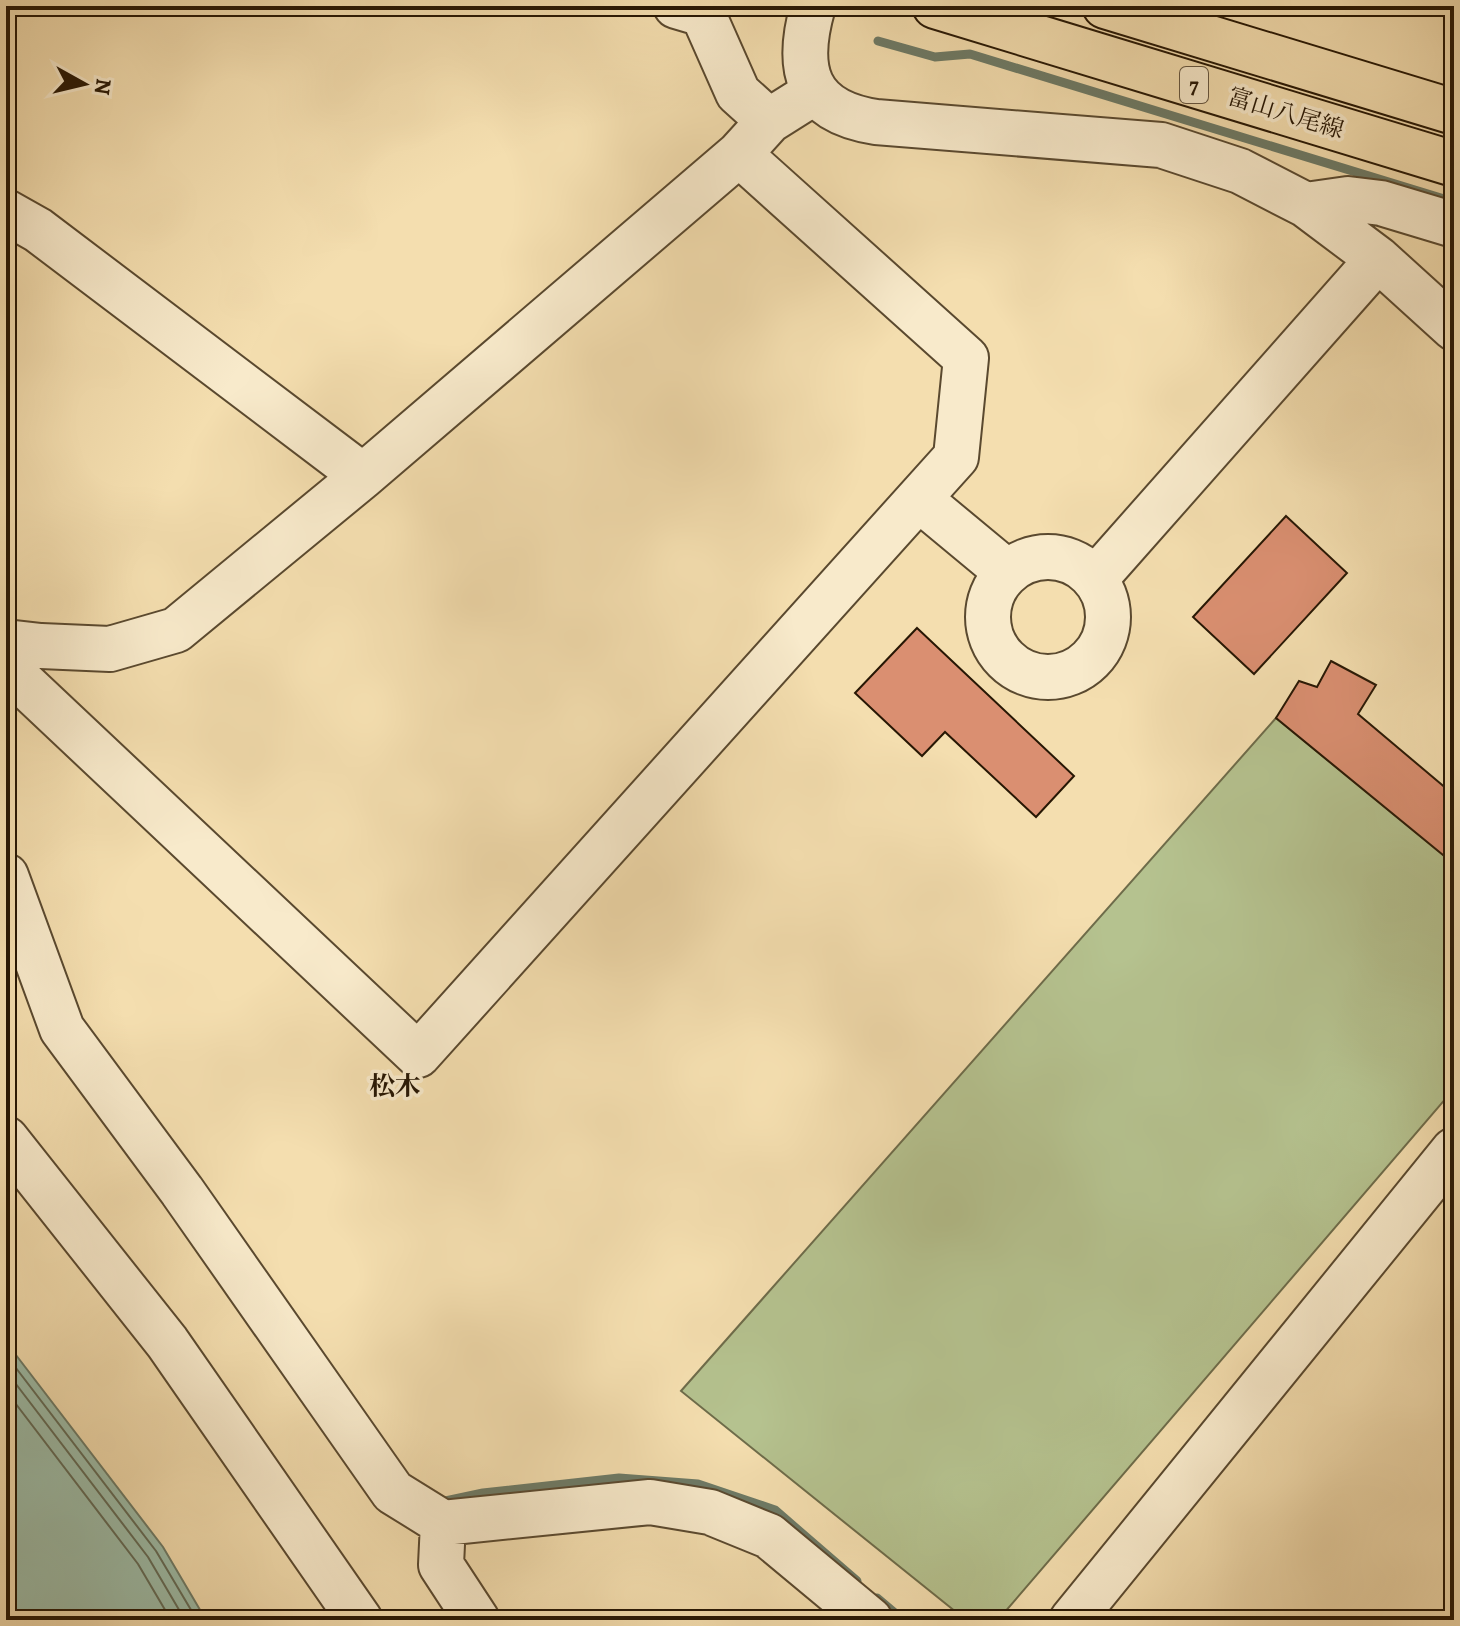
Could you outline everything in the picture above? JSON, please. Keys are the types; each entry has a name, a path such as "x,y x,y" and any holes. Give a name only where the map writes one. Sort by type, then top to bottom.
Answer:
{"main road":[{"name":"富山八尾線","path":"935,6 1454,164"},
{"name":"富山八尾線","path":"1105,6 1454,112"}],"street":[{"path":"676,6 703,14 738,93 769,121"},
{"path":"813,6 804,51 807,75 815,92 829,106 856,119 876,122 1161,145 1240,171 1306,205 1378,259 1454,328"},
{"path":"6,642 110,649 176,630 363,476 739,154 769,121 815,92"},
{"path":"6,667 418,1055 956,457 966,358 739,154"},
{"path":"1306,205 1348,199 1381,203 1454,225"},
{"path":"6,212 38,230 363,476"},
{"path":"1095,579 1378,259"},
{"path":"919,499 1007,572"},
{"path":"1043,556 1072,562 1095,579 1105,597 1109,617 1106,637 1096,655 1081,669 1063,677 1042,678 1023,673 1006,661 994,645 988,626 989,607 995,588 1007,572 1024,561 1043,556"},
{"path":"6,876 62,1029 182,1191 393,1492 443,1523 650,1502 710,1512 769,1536 870,1620"},
{"path":"6,1139 167,1342 360,1620"},
{"path":"1072,1620 1454,1150"},
{"path":"443,1523 441,1565 477,1620"}],"green space":[{"path":"1276,718 1454,864 1454,1089 998,1620 966,1620 681,1391"}],"water":[{"path":"6,1342 163,1547 206,1620 6,1620"}],"building":[{"path":"1286,516 1347,573 1254,674 1193,617"},
{"path":"917,628 1074,776 1036,817 945,732 922,756 855,693"},
{"path":"1331,661 1376,685 1358,714 1454,795 1454,864 1276,718 1299,681 1317,687"}],"waterway":[{"path":"878,41 935,57 970,54 1454,202"},
{"path":"436,1503 483,1493 619,1478 698,1484 775,1510 857,1581"},
{"path":"877,1598 903,1620"}],"district":[{"name":"松木","path":"395,1086"}]}
